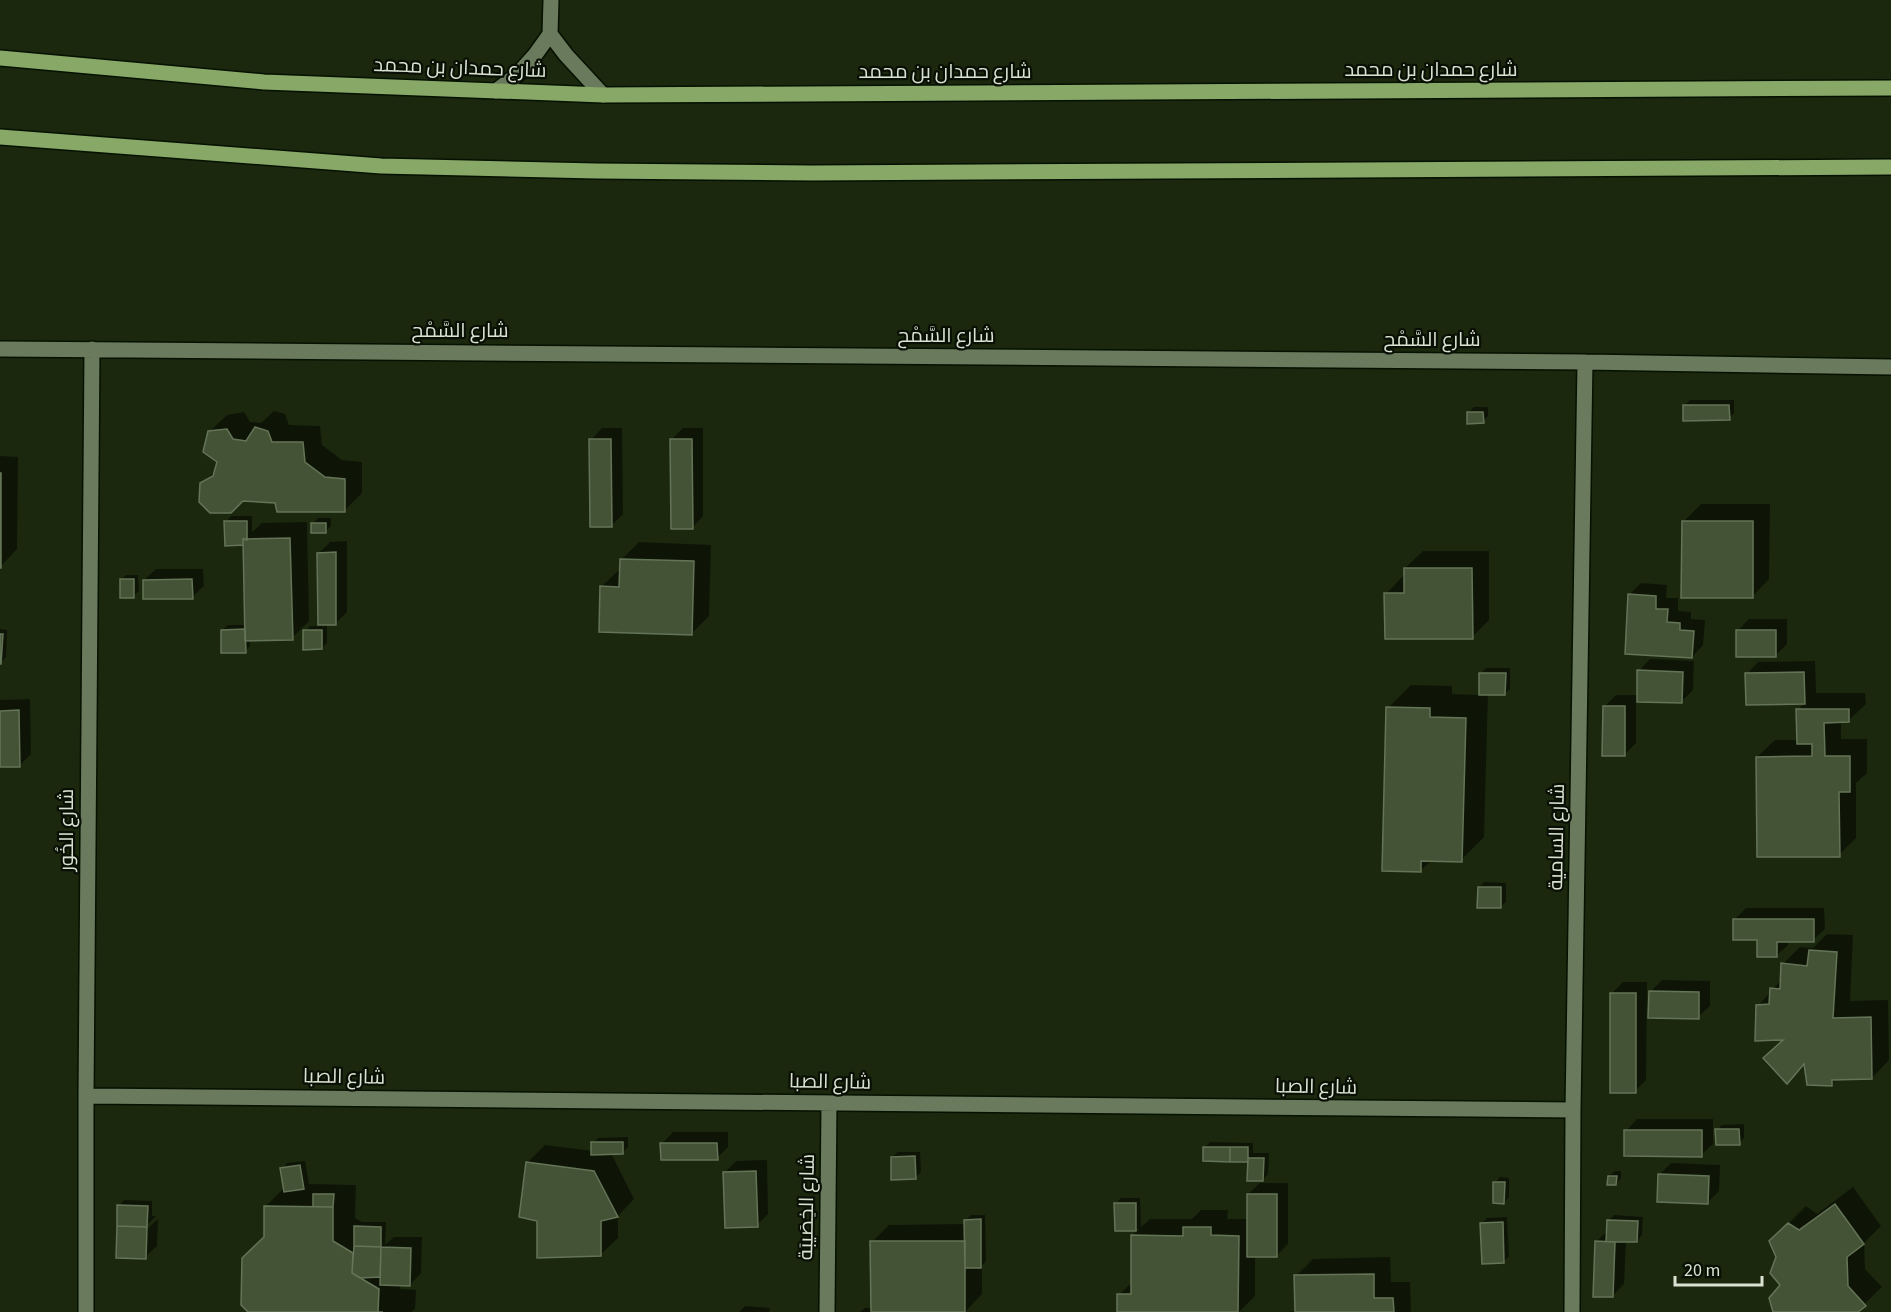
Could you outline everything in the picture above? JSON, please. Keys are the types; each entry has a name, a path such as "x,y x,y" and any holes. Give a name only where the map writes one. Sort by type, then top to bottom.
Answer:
{"main road":[{"name":"شارع حمدان بن محمد","path":"0,58 264,82 603,95 1891,88"},
{"path":"0,137 381,166 597,171 812,173 1891,167"}],"street":[{"path":"496,91 523,68 550,34 551,0"},
{"path":"550,34 566,56 603,95"},
{"name":"شارع السَّمْح","path":"0,349 1585,362 1891,367"},
{"name":"شارع الخُور","path":"86,1312 92,349"},
{"name":"شارع السامية","path":"1572,1312 1585,362"},
{"name":"شارع الصبا","path":"86,1096 1573,1110"},
{"name":"شارع الخِصَيبَة","path":"827,1312 829,1103"}],"building":[{"path":"1683,405 1729,405 1730,420 1683,421"},
{"path":"1467,412 1483,412 1484,423 1467,424"},
{"path":"255,427 268,431 272,442 303,442 305,462 325,477 345,479 345,512 277,512 275,503 243,501 231,513 210,513 199,502 200,483 213,476 217,462 203,452 208,431 227,429 233,439 246,441"},
{"path":"589,439 611,439 612,527 590,527"},
{"path":"670,439 692,439 693,529 671,529"},
{"path":"1,473 1,568 0,568"},
{"path":"224,521 247,521 247,540 243,539 243,545 225,546"},
{"path":"1682,521 1753,521 1753,598 1681,598"},
{"path":"311,523 326,523 326,533 311,533"},
{"path":"290,538 293,640 245,641 243,539"},
{"path":"336,552 336,625 318,625 317,553"},
{"path":"620,559 694,561 692,635 599,632 600,586 619,587"},
{"path":"1404,568 1472,568 1473,639 1385,639 1384,593 1404,593"},
{"path":"120,579 134,579 134,598 120,598"},
{"path":"192,579 193,599 143,599 143,580"},
{"path":"1628,594 1656,596 1656,609 1668,609 1667,622 1680,623 1680,630 1694,631 1692,658 1625,654"},
{"path":"245,629 246,653 221,653 221,630"},
{"path":"303,630 322,630 322,649 303,650"},
{"path":"1736,630 1776,630 1776,657 1736,657"},
{"path":"0,634 3,634 1,664 0,664"},
{"path":"1637,670 1683,672 1682,703 1637,702"},
{"path":"1804,672 1805,704 1746,705 1745,673"},
{"path":"1479,673 1506,673 1505,695 1479,695"},
{"path":"1603,706 1625,706 1625,756 1602,756"},
{"path":"1386,707 1430,708 1430,717 1466,718 1462,862 1421,861 1421,872 1382,871"},
{"path":"1796,709 1849,709 1849,722 1824,723 1825,756 1850,756 1850,792 1839,792 1840,857 1757,857 1756,757 1812,756 1812,744 1797,744"},
{"path":"19,710 20,767 0,767 0,711"},
{"path":"1478,887 1501,887 1501,908 1477,908"},
{"path":"1733,919 1814,919 1814,942 1777,942 1777,957 1757,957 1757,940 1733,940"},
{"path":"1809,950 1837,952 1833,1018 1871,1017 1872,1079 1832,1080 1832,1086 1807,1085 1804,1064 1787,1084 1763,1058 1783,1040 1755,1041 1756,1005 1769,1004 1770,988 1780,989 1781,963 1807,966"},
{"path":"1649,991 1699,992 1699,1019 1648,1018"},
{"path":"1610,993 1636,993 1636,1093 1610,1093"},
{"path":"1715,1129 1739,1129 1740,1145 1716,1145"},
{"path":"1624,1130 1702,1130 1702,1157 1624,1156"},
{"path":"591,1142 623,1142 623,1154 591,1155"},
{"path":"660,1143 717,1143 718,1160 661,1160"},
{"path":"1203,1147 1230,1147 1230,1162 1203,1161"},
{"path":"1230,1147 1248,1147 1248,1162 1230,1162"},
{"path":"915,1156 916,1179 891,1180 891,1157"},
{"path":"1248,1158 1264,1158 1263,1181 1247,1181"},
{"path":"526,1162 594,1171 618,1217 601,1221 601,1256 537,1258 537,1221 519,1217"},
{"path":"300,1165 304,1189 284,1192 280,1168"},
{"path":"756,1171 758,1227 725,1228 723,1172"},
{"path":"1658,1174 1709,1176 1708,1204 1657,1202"},
{"path":"1608,1176 1617,1176 1616,1185 1607,1185"},
{"path":"1493,1182 1505,1182 1504,1204 1493,1203"},
{"path":"313,1194 334,1194 333,1207 313,1207"},
{"path":"1247,1194 1277,1194 1277,1257 1247,1257"},
{"path":"1114,1203 1136,1203 1136,1231 1115,1231"},
{"path":"1835,1204 1864,1244 1847,1257 1848,1286 1866,1306 1858,1312 1773,1312 1769,1298 1780,1285 1770,1273 1776,1257 1769,1241 1788,1223 1799,1230"},
{"path":"117,1205 148,1206 147,1227 117,1226"},
{"path":"264,1206 333,1207 333,1241 353,1253 352,1273 379,1289 378,1312 248,1312 241,1305 242,1258 264,1237"},
{"path":"981,1219 981,1268 965,1268 964,1220"},
{"path":"1607,1220 1638,1221 1637,1242 1606,1242"},
{"path":"1503,1222 1504,1263 1482,1264 1480,1223"},
{"path":"117,1226 147,1227 146,1259 116,1258"},
{"path":"354,1226 381,1227 381,1247 354,1246"},
{"path":"1183,1227 1211,1227 1211,1235 1239,1236 1238,1312 1117,1312 1117,1294 1131,1294 1131,1235 1183,1236"},
{"path":"870,1241 965,1241 965,1312 871,1312"},
{"path":"1595,1241 1615,1242 1613,1297 1593,1297"},
{"path":"354,1246 381,1247 380,1277 360,1278 352,1273"},
{"path":"381,1247 411,1248 410,1286 380,1285"},
{"path":"1374,1274 1374,1298 1393,1298 1394,1312 1295,1312 1294,1275"}]}
